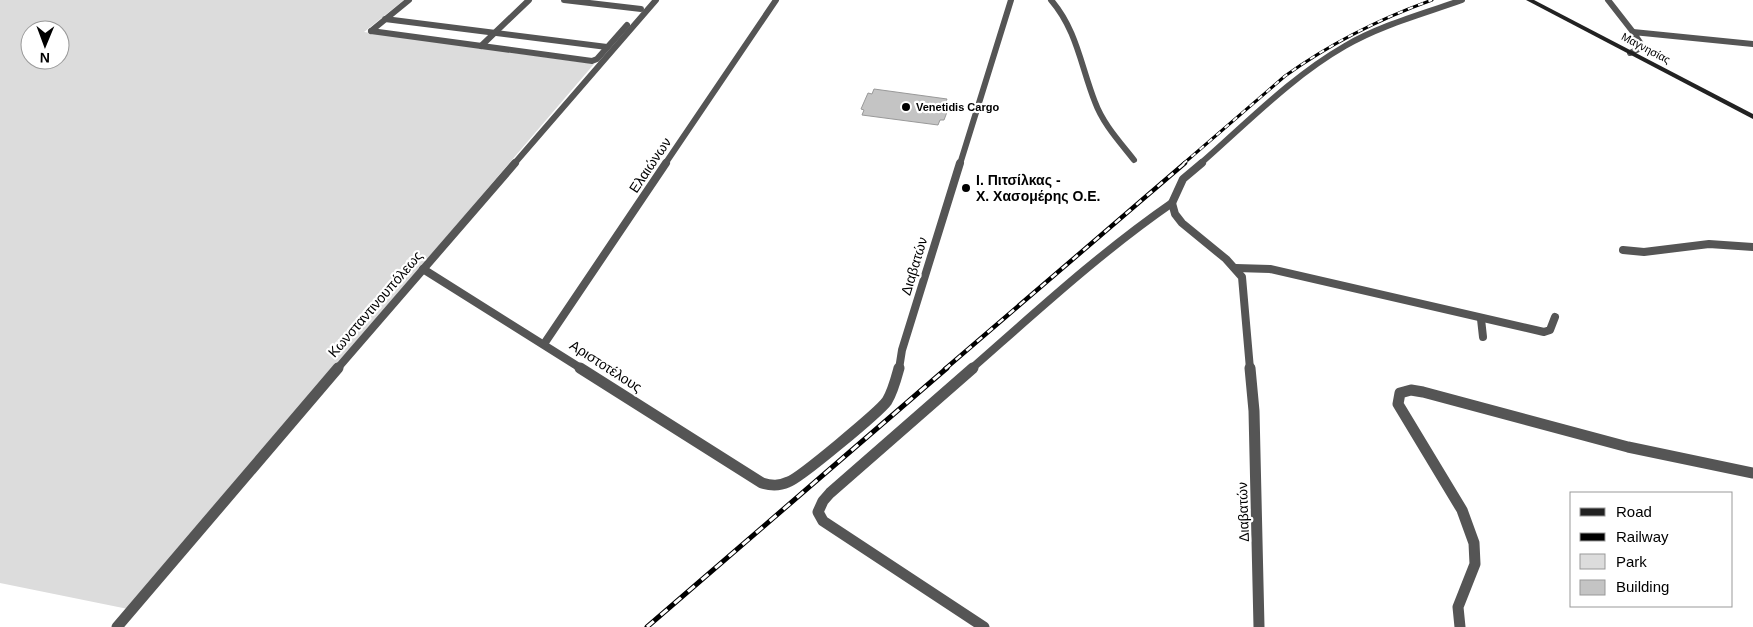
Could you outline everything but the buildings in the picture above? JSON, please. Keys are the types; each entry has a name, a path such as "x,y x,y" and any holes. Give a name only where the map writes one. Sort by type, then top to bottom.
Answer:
{"street":[{"path":"409,0 371,31 592,61 597,59 648,0"},
{"path":"481,46 529,0"},
{"path":"564,0 641,9"},
{"name":"Κωνσταντινουπόλεως","path":"117,627 656,0"},
{"name":"Ελαιώνων","path":"544,344 776,0"},
{"name":"Διαβατών","path":"773,486 790,482 808,469 886,402 893,391 898,379 902,350 1011,0"},
{"path":"1052,0 1065,17 1097,109 1114,135 1134,160"},
{"path":"984,627 820,518 819,508 830,493 1054,296 1150,218 1172,203 1183,179 1276,97 1319,62 1347,45 1379,30 1462,0"},
{"name":"Μαγνησίας","path":"1529,0 1753,117"},
{"path":"1608,0 1643,47 1630,53"},
{"path":"385,19 607,47"},
{"path":"1633,32 1753,44"},
{"path":"1172,203 1174,212 1198,238 1239,273 1270,269 1401,298 1481,320 1548,332 1555,317"},
{"path":"1624,250 1644,252 1660,248 1709,244 1753,246"},
{"name":"Αριστοτέλους","path":"423,269 544,344 749,476 773,486"},
{"name":"Διαβατών","path":"1239,273 1254,411 1259,627"},
{"path":"1481,320 1482,337"},
{"path":"1460,627 1457,616 1458,603 1474,570 1476,554 1468,525 1457,501 1398,404 1398,397 1404,391 1423,392 1708,466 1753,473"}],"green space":[{"path":"0,0 404,0 364,32 594,64 128,609 0,583"}],"railway":[{"path":"1183,164 1285,76 1302,64 1356,33 1393,15 1432,0"},
{"path":"945,369 1185,163"},
{"path":"647,627 947,368"}],"place":[{"name":"Venetidis Cargo","path":"906,107"},
{"name":"Ι. Πιτσίλκας - Χ. Χασομέρης Ο.Ε.","path":"966,188"}]}
